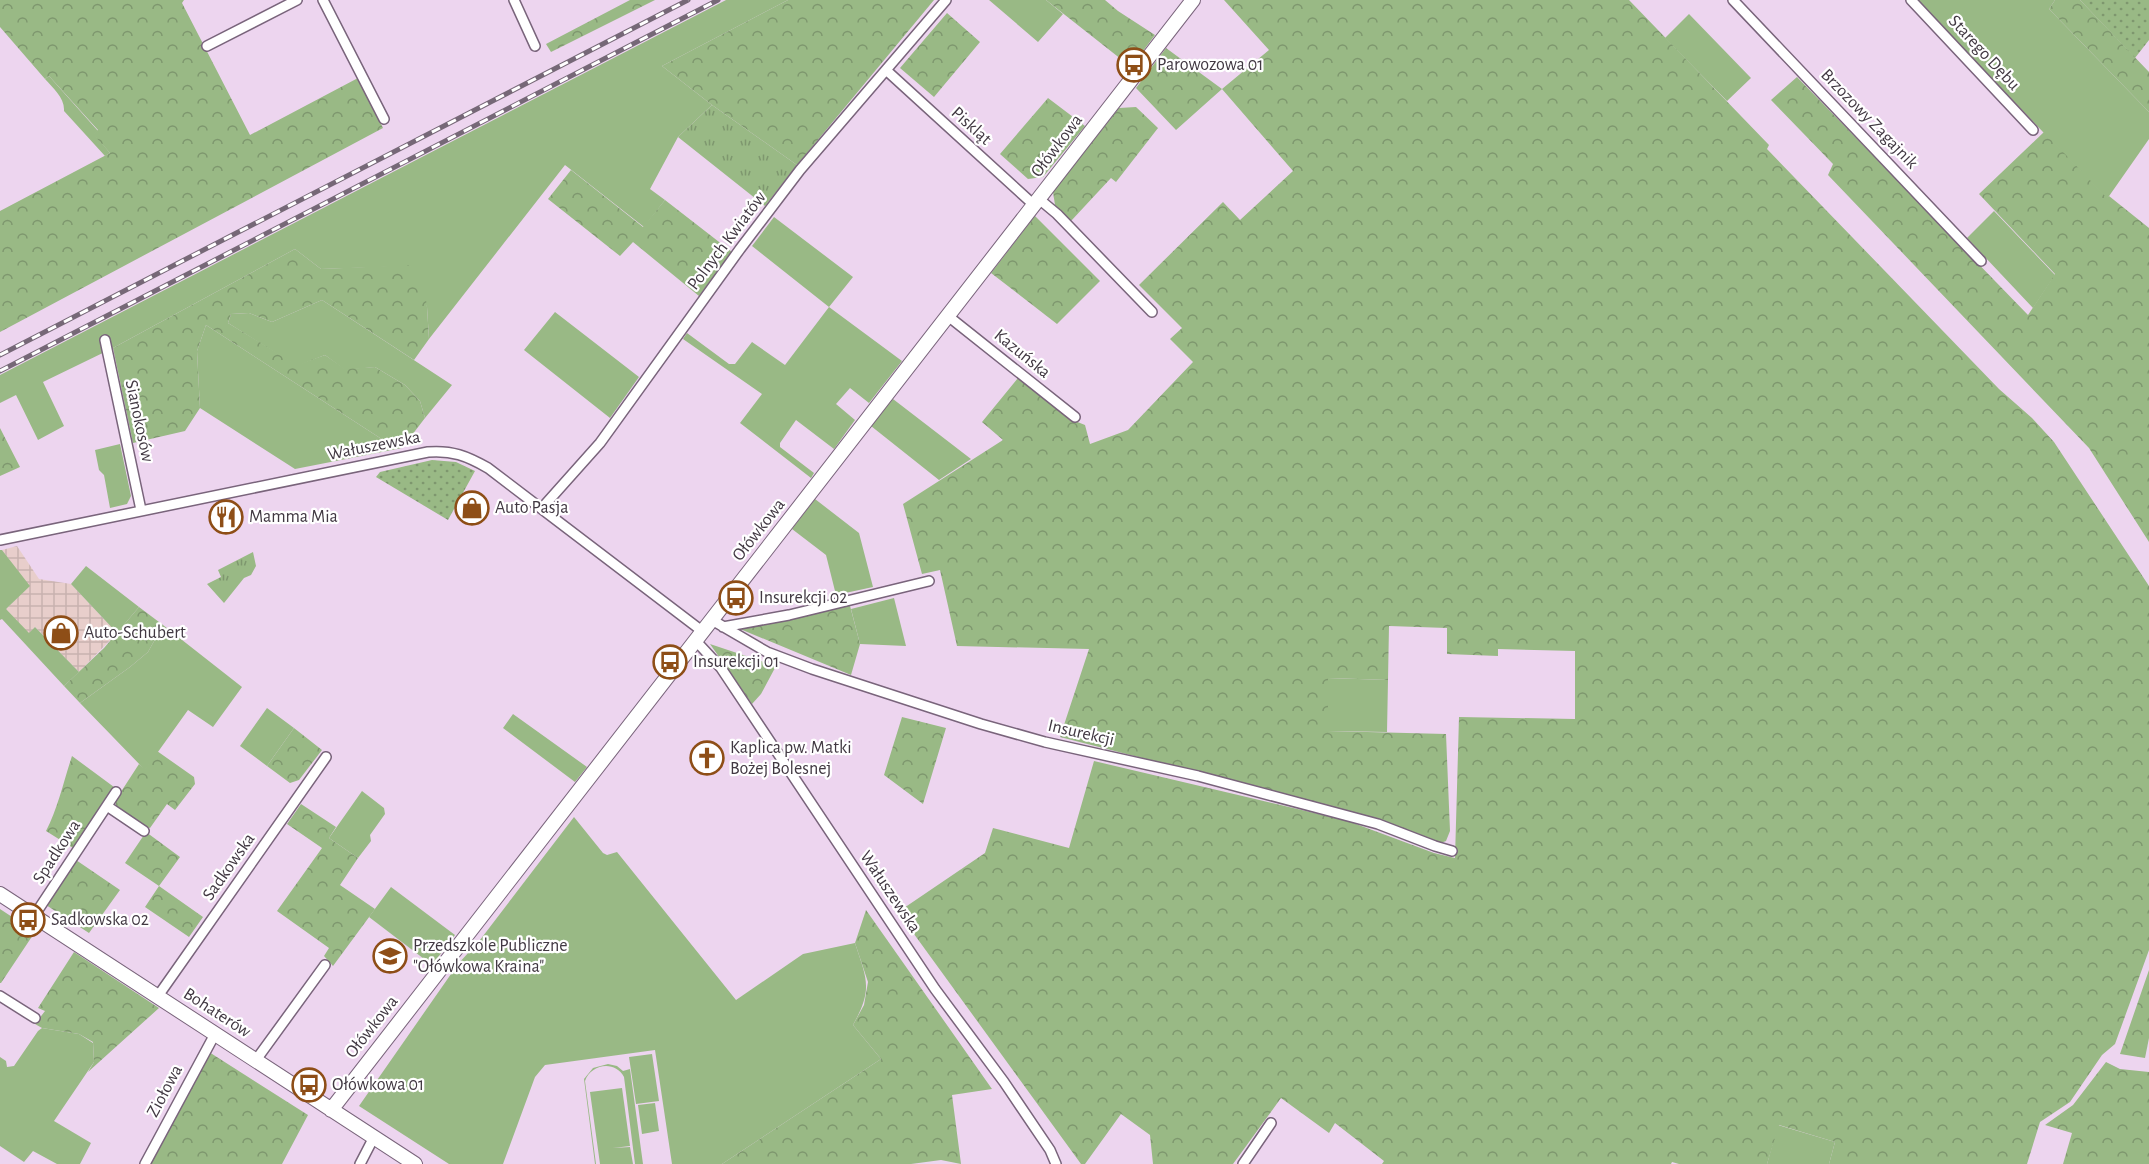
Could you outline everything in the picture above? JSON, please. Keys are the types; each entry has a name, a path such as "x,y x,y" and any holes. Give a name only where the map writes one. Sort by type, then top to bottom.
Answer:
{"street":[{"path":"207,46 297,0"},
{"path":"323,0 384,119"},
{"path":"514,0 535,46"},
{"name":"Polnych Kwiatów","path":"542,508 600,443 740,249 800,171 946,0"},
{"name":"Ołówkowa","path":"331,1110 708,630 1193,0"},
{"name":"Brzozowy Zagajnik","path":"1733,0 1981,261"},
{"name":"Starego Dębu","path":"1911,0 2033,130"},
{"name":"Piskląt","path":"886,70 1036,202 1057,214 1152,312"},
{"name":"Kazuńska","path":"948,316 1075,417"},
{"name":"Sianokosów","path":"105,340 141,510"},
{"name":"Wałuszewska","path":"0,540 428,452 445,451 468,456 488,468 708,630 722,668 935,989 1045,1142 1056,1164"},
{"path":"708,630 789,615 929,581"},
{"name":"Insurekcji","path":"708,630 812,669 970,720 1045,742 1198,776 1378,824 1452,851"},
{"name":"Sadkowska","path":"158,996 326,757"},
{"name":"Spadkowa","path":"34,916 116,792"},
{"path":"107,806 144,831"},
{"name":"Bohaterów","path":"0,894 415,1164"},
{"path":"256,1060 325,965"},
{"path":"0,996 35,1018"},
{"name":"Ziołowa","path":"145,1164 214,1034"},
{"path":"1243,1164 1271,1124"},
{"path":"360,1164 374,1137"}],"shaded area":[{"path":"17,546 39,579 71,584 117,633 79,672 35,627 29,634 6,609 29,586 2,550"}],"green space":[{"path":"0,0 184,0 182,3 250,135 358,78 383,128 0,332 0,211 110,153 93,134 98,130 49,76 45,79 0,27"},
{"path":"630,0 655,0 551,52 546,44"},
{"path":"726,0 788,0 662,66 712,105 678,137 650,189 665,200 644,227 565,165 429,339 427,307 410,266 321,269 295,249 113,348 43,382 64,426 38,440 16,395 0,403 0,375"},
{"path":"788,0 934,0 797,165 712,105 662,66"},
{"path":"989,0 1046,0 1063,14 1038,42"},
{"path":"1046,0 1105,0 1155,35 1131,67"},
{"path":"1224,0 1629,0 1769,145 1767,149 1999,389 2032,418 2054,442 2149,586 2149,950 2115,1044 2102,1055 2070,1102 2040,1122 2027,1164 1829,1164 1835,1142 1779,1125 1767,1164 1679,1164 1672,1162 1671,1164 1382,1164 1384,1161 1335,1123 1329,1133 1281,1098 1233,1164 1153,1164 1150,1135 1121,1114 1085,1164 1081,1164 898,912 985,853 993,828 1069,848 1094,761 1348,821 1434,853 1455,858 1459,717 1575,719 1575,651 1498,649 1498,656 1447,654 1447,628 1389,626 1388,680 1328,678 1328,731 1446,734 1450,831 1446,841 1438,844 1357,813 1060,737 1089,649 957,646 940,570 922,574 903,504 1003,440 982,422 1018,378 1070,419 1085,425 1090,444 1128,430 1193,362 1170,339 1182,328 1139,285 1223,202 1240,220 1293,171 1222,89 1269,50"},
{"path":"1917,0 2055,0 2049,9 2149,112 2149,139 2107,199"},
{"path":"2055,0 2080,0 2149,72 2149,112 2049,9"},
{"path":"2080,0 2149,0 2149,40 2135,58"},
{"path":"947,13 980,42 934,97 900,68"},
{"path":"1689,14 1751,78 1727,101 1665,38"},
{"path":"1166,48 1222,89 1176,130 1136,88"},
{"path":"49,76 98,131 94,134 110,153 105,156 64,111 61,98 45,79"},
{"path":"1797,77 2028,315 2055,274 1979,194 2044,132 2107,198 2109,196 2149,228 2149,542 2089,448 1828,175 1833,164 1771,100"},
{"path":"1048,98 1085,126 1043,177 1028,179 1000,154"},
{"path":"712,105 797,165 765,206 678,137"},
{"path":"1136,107 1158,128 1116,182 1111,178 1071,221 1055,205 1053,192 1119,108"},
{"path":"571,170 643,227 665,200 732,252 699,296 633,242 620,256 548,199"},
{"path":"1994,211 2055,275 2033,308 1967,238"},
{"path":"1035,216 1100,281 1057,324 991,273"},
{"path":"774,217 853,277 829,307 752,246"},
{"path":"295,249 321,269 410,265 424,285 429,339 414,360 322,300 272,322 249,313 231,314 228,323 297,365 325,355 345,369 375,367 405,385 420,401 425,418 402,448 397,449 206,325 197,351 200,408 185,431 133,443 113,348"},
{"path":"322,300 452,385 425,418 420,401 405,385 375,367 345,370 325,355 297,366 228,323 231,314 249,313 272,322"},
{"path":"829,307 902,361 869,403 850,388 836,404 855,420 834,449 796,420 780,443 780,447 814,473 811,478 740,423 762,394 683,339 687,333 729,364 735,364 752,342 785,365"},
{"path":"555,312 639,377 610,418 524,350"},
{"path":"206,325 397,449 295,469 200,408 197,351"},
{"path":"893,399 971,459 939,480 871,426"},
{"path":"0,428 20,467 0,476"},
{"path":"120,444 131,496 127,504 110,508 104,475 99,470 95,450"},
{"path":"432,460 456,462 475,471 448,520 376,477 380,472"},
{"path":"815,499 859,533 873,587 836,595 826,555 792,529"},
{"path":"0,550 30,586 6,609 29,633 35,627 79,672 64,686 2,619 0,620"},
{"path":"253,552 256,566 251,575 244,578 224,603 207,584 221,577 218,570"},
{"path":"86,566 139,607 117,633 71,584"},
{"path":"894,598 906,646 860,644 851,609"},
{"path":"849,602 860,644 851,675 740,629"},
{"path":"139,607 163,625 148,652 80,703 64,686 104,648"},
{"path":"163,625 242,687 213,727 188,710 145,770 80,703 148,652"},
{"path":"710,644 776,666 761,694 752,704"},
{"path":"1328,678 1388,680 1387,732 1328,731"},
{"path":"267,708 294,728 267,766 240,746"},
{"path":"513,714 587,767 575,782 503,728"},
{"path":"902,717 946,728 923,804 884,775"},
{"path":"294,728 322,750 299,780 290,783 267,766"},
{"path":"157,751 194,777 195,784 175,810 167,804 150,828 143,826 116,806 115,801 139,764 145,769"},
{"path":"72,756 114,787 73,848 46,831"},
{"path":"362,791 384,808 385,814 370,835 371,841 358,858 329,838"},
{"path":"301,804 336,827 329,838 358,858 340,885 375,909 333,966 324,956 329,948 277,911 322,848 287,824"},
{"path":"574,817 603,853 607,855 617,852 736,1000 803,954 855,943 863,966 866,993 853,1025 881,1059 722,1164 672,1164 655,1050 545,1065 535,1077 503,1164 449,1164 359,1106 458,964 480,940"},
{"path":"146,832 180,857 159,886 125,863"},
{"path":"76,860 120,890 89,933 46,905"},
{"path":"159,886 203,917 189,937 145,907"},
{"path":"391,887 455,935 432,965 369,917"},
{"path":"0,909 35,932 1,983 0,983"},
{"path":"866,910 992,1089 952,1095 961,1164 941,1160 911,1164 722,1164 881,1059 853,1025 864,1005 868,982 855,943"},
{"path":"74,952 159,1008 88,1072 94,1062 93,1042 79,1034 42,1028 35,1024 45,1011 38,1008"},
{"path":"2149,970 2149,1038 2145,1058 2120,1054"},
{"path":"42,1028 79,1034 93,1043 94,1062 54,1121 91,1143 80,1164 57,1164 33,1151 24,1162 0,1146 0,1057 6,1061 7,1067 14,1066"},
{"path":"209,1052 308,1115 282,1164 150,1164"},
{"path":"652,1054 659,1101 636,1104 629,1057"},
{"path":"2106,1062 2120,1069 2149,1072 2149,1164 2063,1164 2072,1133 2045,1125 2073,1105"},
{"path":"608,1064 617,1066 623,1071 630,1069 643,1164 635,1164 624,1077 615,1068 603,1066 592,1071 585,1081 595,1164 584,1079 593,1068"},
{"path":"622,1088 630,1146 613,1148 630,1147 633,1164 600,1164 590,1092"},
{"path":"655,1103 659,1131 642,1134 638,1105"},
{"path":"1778,1125 1835,1142 1829,1164 1767,1164"}],"railway":[{"path":"0,355 688,0"},
{"path":"0,371 718,0"}],"place":[{"name":"Parowozowa 01","path":"1134,65"},
{"name":"Auto Pasja","path":"472,508"},
{"name":"Mamma Mia","path":"226,517"},
{"name":"Insurekcji 02","path":"736,598"},
{"name":"Auto-Schubert","path":"61,633"},
{"name":"Insurekcji 01","path":"670,662"},
{"name":"Kaplica pw. Matki Bożej Bolesnej","path":"707,758"},
{"name":"Sadkowska 02","path":"28,920"},
{"name":"Przedszkole Publiczne \"Ołówkowa Kraina\"","path":"390,956"},
{"name":"Ołówkowa 01","path":"309,1085"}]}
